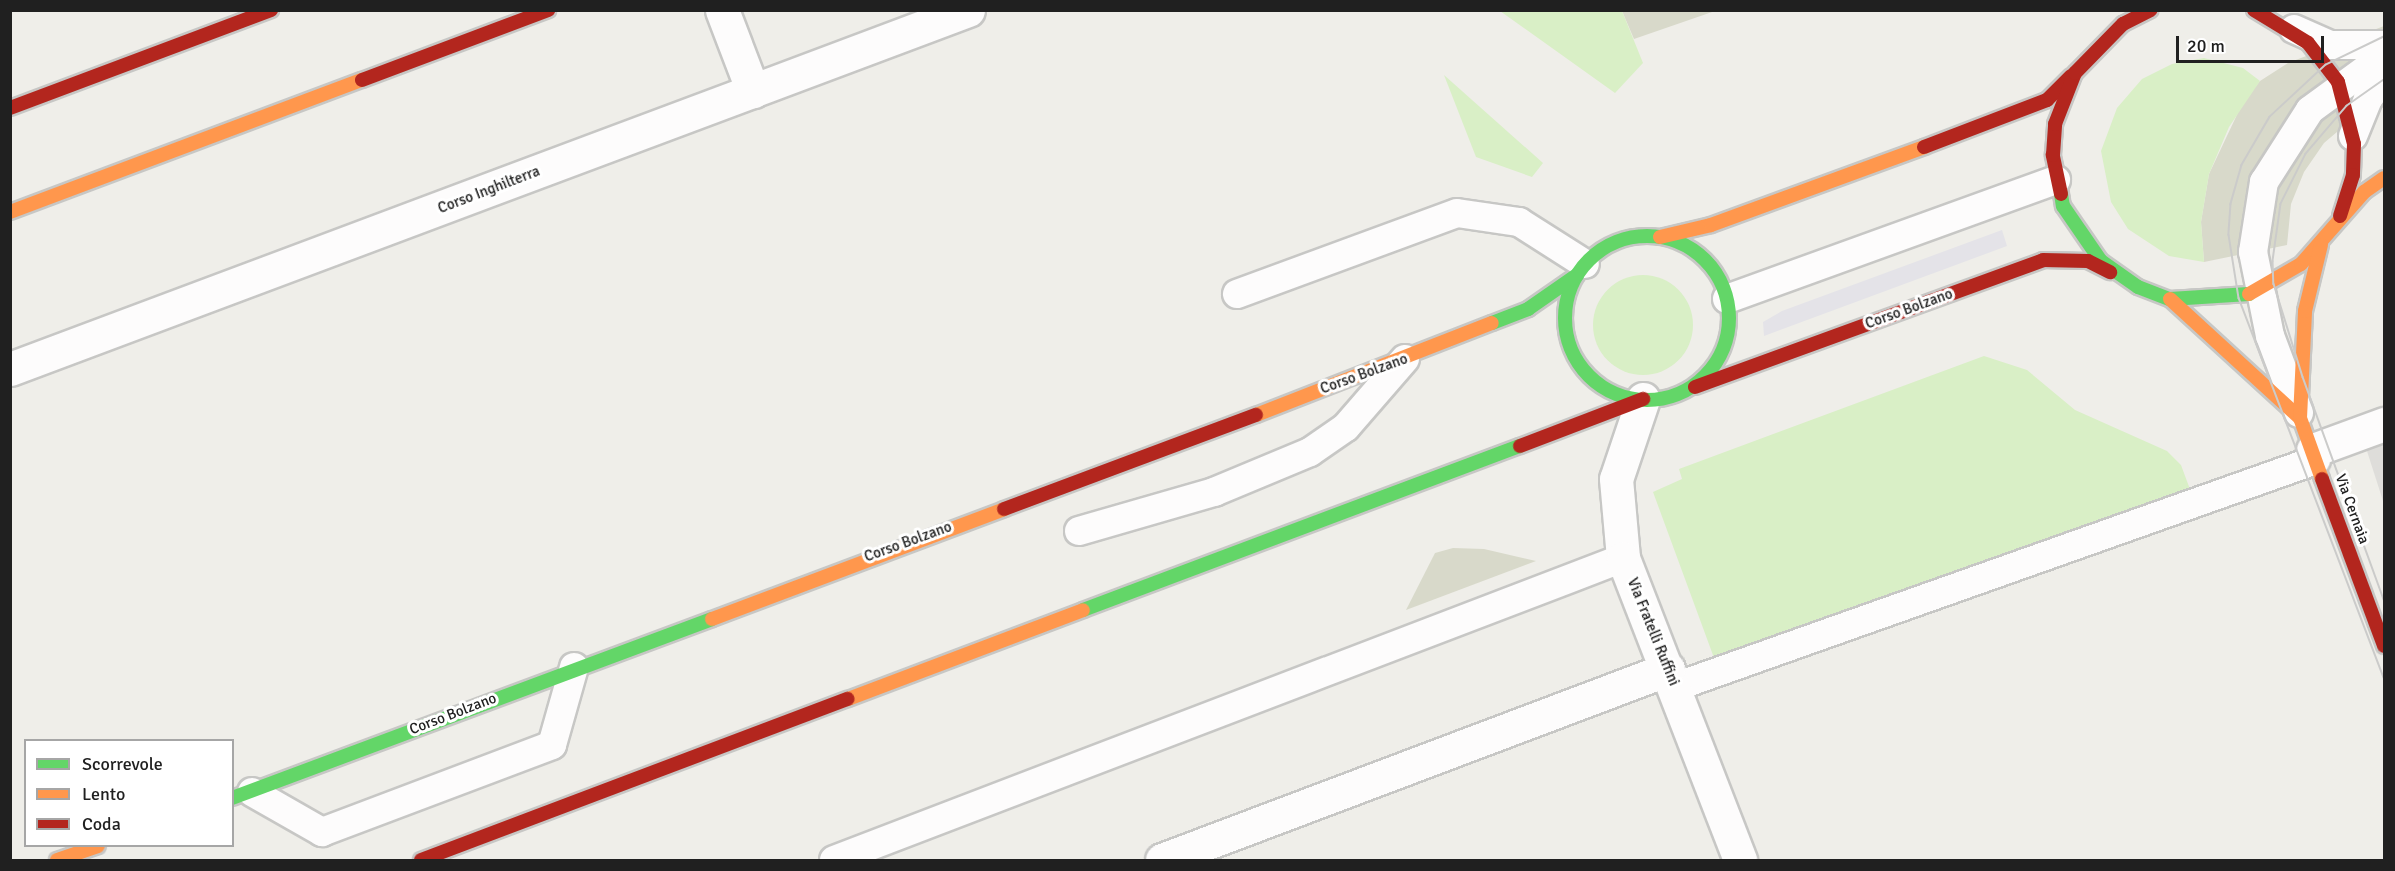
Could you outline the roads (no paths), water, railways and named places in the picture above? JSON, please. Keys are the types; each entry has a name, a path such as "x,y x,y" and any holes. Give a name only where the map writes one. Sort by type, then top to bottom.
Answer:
{"street":[{"path":"10,108 271,10"},
{"path":"10,212 548,10"},
{"path":"722,10 753,91"},
{"name":"Corso Inghilterra","path":"10,369 968,10"},
{"path":"1643,399 1612,391 1575,357 1565,324 1581,270 1618,241 1660,237 1711,225 2047,100 2075,73 2106,37 2151,10"},
{"path":"2254,10 2280,21 2308,43 2340,88 2353,136 2353,175 2337,223"},
{"path":"2075,73 2055,124 2056,180 2079,235 2101,261 2138,287 2170,299 2214,302 2260,290 2301,264 2322,243 2337,223 2385,178"},
{"path":"421,861 1643,399 1679,393 1718,360 1728,329 1727,299 1702,258 1660,237"},
{"name":"Via Cernaia","path":"2322,243 2305,311 2300,418 2385,646"},
{"name":"Corso Bolzano","path":"1679,393 2043,260 2088,261 2138,287"},
{"name":"Corso Bolzano","path":"242,795 574,667 1405,359 1528,309 1581,270"},
{"name":"Via Cernaia","path":"2170,299 2300,418"},
{"name":"Via Fratelli Ruffini","path":"1643,399 1616,479 1623,558 1740,861"},
{"path":"2315,455 2385,424"},
{"path":"1162,861 1671,678"},
{"path":"57,861 95,847"},
{"path":"105,847 111,861"}],"lane":[{"path":"2280,21 2330,45 2385,45"},
{"path":"2300,418 2270,336 2253,252 2264,182 2310,110 2385,56"},
{"path":"2353,136 2368,99 2385,77"},
{"path":"1727,299 2056,180"},
{"path":"1237,294 1457,213 1519,222 1581,270"},
{"path":"1079,531 1214,492 1310,452 1346,427 1405,359"},
{"path":"1671,678 2315,455"},
{"path":"834,861 1623,558"},
{"path":"242,795 322,832 552,745 574,667"}],"tram line":[{"path":"2384,37 2326,65 2270,117 2242,165 2231,204 2229,235 2239,298 2384,677"},
{"path":"2384,80 2347,106 2306,154 2281,204 2273,261 2274,284 2303,377 2384,600"}]}
